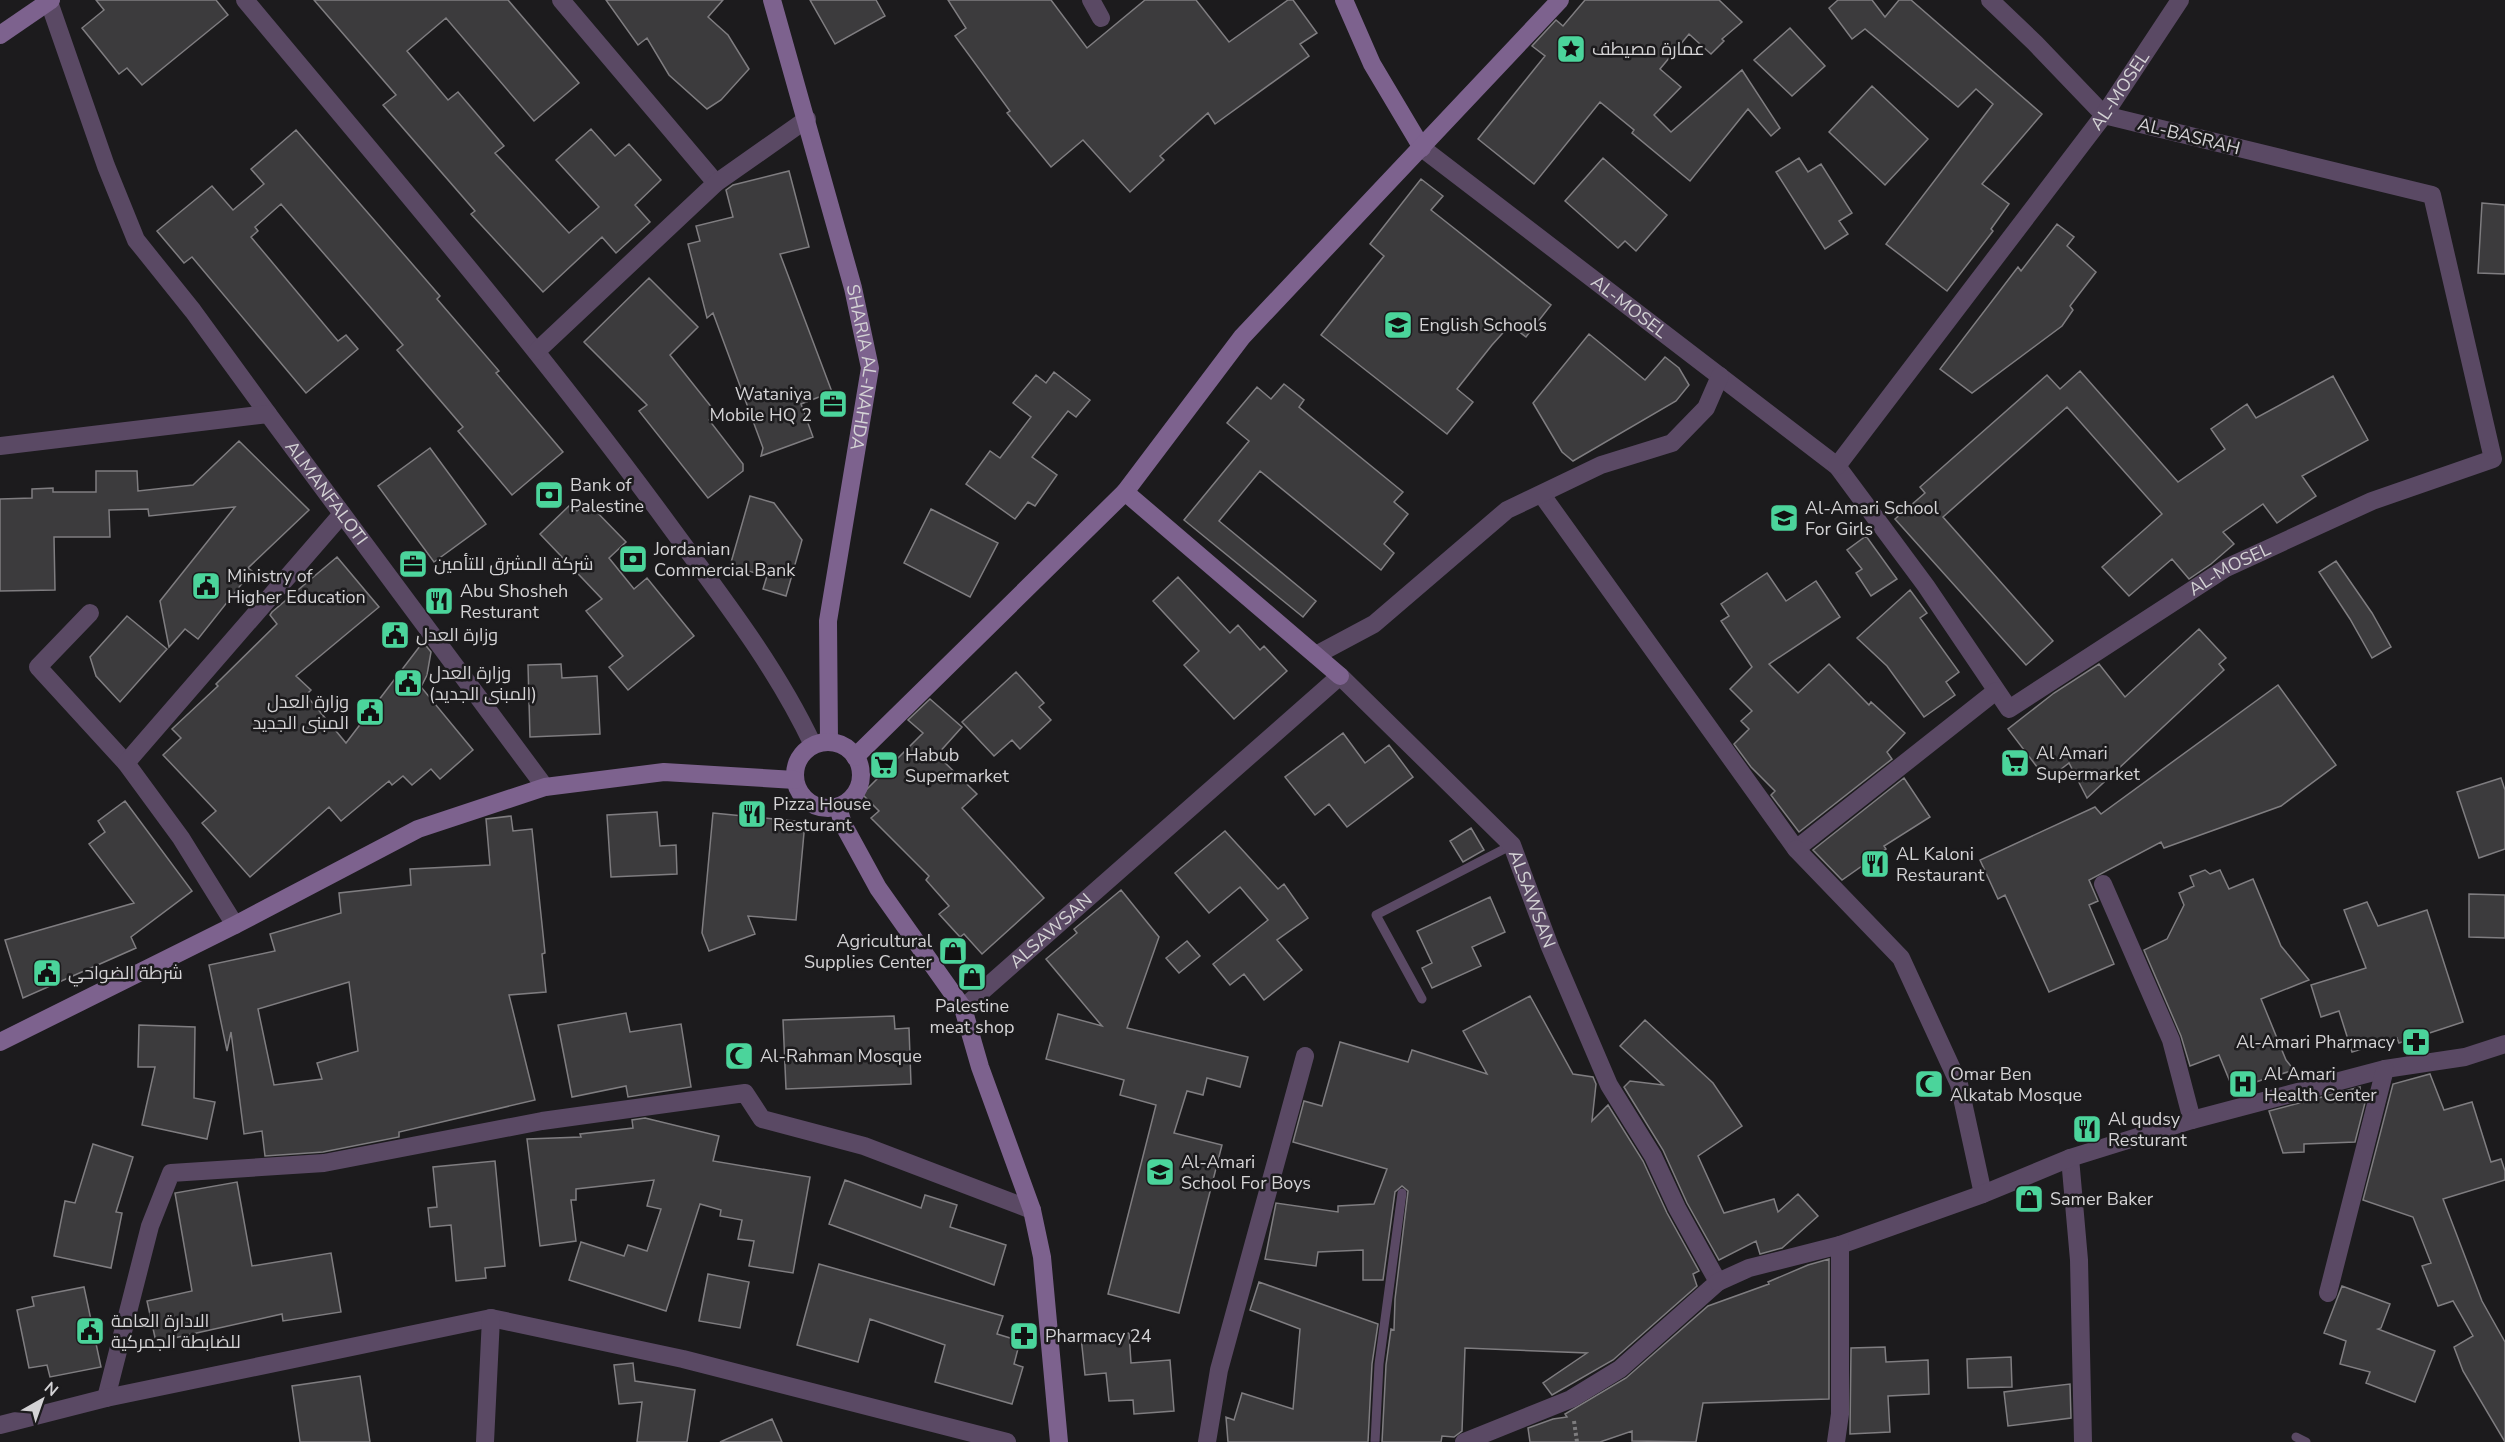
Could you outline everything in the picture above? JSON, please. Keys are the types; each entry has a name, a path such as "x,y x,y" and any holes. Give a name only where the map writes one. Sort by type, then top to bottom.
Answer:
{"street":[{"path":"245,0 537,351 720,594 821,744"},
{"path":"561,0 716,183"},
{"name":"SHARIA AL-NAHDA","path":"772,0 853,288 870,368 828,621 821,744"},
{"path":"1091,0 1101,18"},
{"path":"1344,0 1372,64 1422,148"},
{"path":"855,757 1125,492 1242,337 1560,0"},
{"path":"1990,0 2104,115"},
{"name":"AL-MOSEL","path":"1837,466 2104,115 2180,0"},
{"path":"0,35 50,1"},
{"name":"ALMANFALOTI","path":"50,1 106,166 136,240 193,311 545,787"},
{"name":"AL-BASRAH","path":"2104,115 2432,195"},
{"path":"537,351 716,183 807,119"},
{"name":"AL-MOSEL","path":"1422,148 1837,466 1926,586 2008,709 2226,568 2372,501 2499,458 2432,195"},
{"path":"1316,655 1374,624 1507,510 1601,465 1672,443 1706,408 1720,376"},
{"path":"0,446 268,414"},
{"path":"1125,492 1340,676"},
{"path":"1542,495 1796,849 1901,958 1959,1084 1983,1194"},
{"path":"126,763 342,514"},
{"path":"90,613 39,667 126,763 181,838 235,925"},
{"name":"ALSAWSAN","path":"963,1008 1340,676 1512,845 1550,947 1609,1085 1653,1156 1677,1208 1718,1282"},
{"path":"1796,849 1996,691"},
{"path":"821,744 839,744 855,757 861,776 859,786 847,802 838,807 816,806 806,799 795,780 799,760 821,744"},
{"path":"0,1042 235,925 418,829 545,787 664,772 795,780"},
{"path":"838,807 843,824 878,888 963,1008 980,1067 1032,1210 1042,1257 1059,1442"},
{"path":"2103,884 2170,1040 2192,1120"},
{"path":"1464,1442 1570,1400 1620,1369 1718,1282 1749,1268 1840,1245 1983,1194 2070,1158 2192,1120 2385,1068 2465,1057 2505,1044"},
{"path":"1207,1442 1220,1370 1305,1056"},
{"path":"2328,1293 2385,1068"},
{"path":"106,1398 150,1226 171,1173 324,1162 542,1121 745,1093 762,1119 864,1146 1032,1210"},
{"path":"2070,1158 2079,1260 2083,1442"},
{"path":"1836,1442 1840,1414 1840,1245"},
{"path":"485,1442 491,1318"},
{"path":"0,1425 106,1398 491,1318 682,1359 1007,1442"}],"lane":[{"path":"1422,999 1376,915 1512,845"},
{"path":"1375,1442 1379,1364 1402,1193"},
{"path":"2296,1437 2306,1442"}],"building":[{"path":"96,0 216,0 228,15 142,85 127,68 119,74 82,28 104,10"},
{"path":"314,0 508,0 579,83 534,121 446,18 407,51 448,100 458,92 504,146 495,153 569,233 599,207 556,160 591,129 615,156 629,144 661,180 635,205 650,222 616,253 602,237 543,292 471,214 475,211 383,105 396,95"},
{"path":"606,0 723,0 708,17 728,35 749,69 721,100 707,109 669,75 647,38 638,45"},
{"path":"810,0 876,0 885,16 835,44"},
{"path":"948,0 1051,0 1087,48 1145,0 1196,0 1229,42 1288,0 1293,0 1317,33 1300,44 1309,56 1215,124 1208,113 1160,156 1164,160 1130,192 1083,140 1051,167 1007,113 1010,111 955,36 966,28"},
{"path":"1585,0 1719,0 1742,22 1722,39 1724,41 1711,54 1689,34 1660,69 1681,87 1654,115 1671,132 1742,70 1780,128 1771,136 1748,109 1690,181 1632,133 1634,130 1600,102 1534,184 1478,139 1545,56 1532,46 1556,20 1563,26"},
{"path":"1838,0 1872,0 1885,17 1899,0 1911,0 2042,114 1982,184 2009,204 1991,229 1993,231 1947,291 1886,244 1993,104 1976,89 1958,107 1865,29 1852,39 1829,8"},
{"path":"1790,28 1825,66 1792,96 1754,60"},
{"path":"1872,86 1928,139 1885,185 1829,132"},
{"path":"296,130 440,296 437,299 499,371 496,373 563,452 512,495 458,431 463,427 397,350 403,345 281,204 255,227 258,231 251,237 338,341 346,335 358,349 306,393 192,257 184,263 157,231 212,186 233,210 264,184 251,169"},
{"path":"1603,158 1667,215 1636,251 1625,241 1618,248 1565,201"},
{"path":"1799,158 1808,172 1821,164 1852,213 1839,221 1848,234 1825,249 1776,172"},
{"path":"789,171 809,247 780,254 832,392 801,404 813,437 761,456 763,448 713,313 707,318 688,244 700,241 696,226 733,217 726,190 733,185"},
{"path":"1421,179 1443,196 1431,210 1551,305 1526,337 1510,325 1492,345 1457,389 1473,402 1447,434 1321,335 1384,256 1370,244"},
{"path":"2482,203 2505,205 2505,274 2478,273"},
{"path":"2057,224 2074,237 2067,246 2096,272 2070,306 2073,310 2062,326 1972,393 1940,369 2018,267 2021,271"},
{"path":"649,278 698,327 670,355 717,414 709,420 743,464 743,471 708,498 639,411 647,405 584,342"},
{"path":"1589,334 1645,380 1665,357 1679,368 1689,385 1676,401 1573,461 1562,452 1533,403"},
{"path":"2080,371 2178,482 2225,449 2211,429 2247,404 2256,418 2333,376 2368,440 2302,476 2316,496 2277,523 2263,504 2223,532 2234,544 2211,564 2189,579 2172,559 2129,596 2102,567 2162,514 2067,407 1943,517 2053,641 2026,665 1895,519 1925,493 1920,487 2047,375 2060,389"},
{"path":"1054,372 1090,400 1076,417 1068,411 1032,457 1057,475 1035,506 1028,502 1015,519 966,484 990,451 1000,458 1031,417 1013,403 1036,375 1046,383"},
{"path":"1284,384 1304,400 1299,407 1403,492 1394,502 1408,514 1384,544 1394,553 1381,570 1260,471 1219,521 1316,601 1303,617 1184,520 1249,441 1227,423 1257,387 1271,399"},
{"path":"239,441 309,510 248,568 252,571 198,639 185,629 169,647 160,601 235,507 149,516 148,509 109,510 110,537 54,537 55,590 0,591 0,499 32,498 32,489 53,488 53,492 96,492 96,471 137,471 138,491 193,485"},
{"path":"430,448 486,524 434,562 378,486"},
{"path":"750,496 774,503 802,540 786,596 763,589 767,576 730,566"},
{"path":"587,502 626,542 609,558 634,589 647,578 694,636 628,690 609,667 623,656 586,611 602,599 540,534 571,504 577,511"},
{"path":"931,509 998,543 970,597 904,563"},
{"path":"1866,536 1897,579 1871,596 1856,573 1862,569 1847,550"},
{"path":"337,557 379,607 296,676 311,690 306,695 346,743 423,642 431,652 427,675 421,687 473,750 440,779 431,769 412,785 403,776 392,785 389,781 341,821 329,807 250,877 202,823 216,811 163,755 181,738 172,729 218,686 216,684 277,624 270,615 272,612"},
{"path":"2336,561 2372,613 2391,647 2372,658 2319,572"},
{"path":"1767,573 1786,601 1816,581 1840,617 1769,664 1798,693 1829,664 1869,705 1871,702 1905,733 1887,752 1892,759 1799,832 1771,795 1775,791 1751,767 1734,744 1749,729 1741,721 1752,711 1730,689 1752,667 1721,621 1729,616 1721,604"},
{"path":"1178,577 1230,633 1238,625 1260,650 1264,646 1287,671 1234,719 1184,665 1199,651 1153,601"},
{"path":"1910,590 1927,613 1920,618 1959,672 1946,682 1955,695 1924,717 1887,666 1857,638"},
{"path":"127,616 167,649 120,702 96,676 90,657"},
{"path":"2199,629 2226,658 2219,664 2224,670 2087,798 2069,763 2047,780 2008,729 2054,693 2099,664 2125,697"},
{"path":"561,664 562,678 597,676 600,734 530,737 528,665"},
{"path":"1016,672 1044,703 1039,707 1051,720 1020,749 1012,740 994,756 962,722"},
{"path":"2278,685 2336,765 2281,806 2164,848 2161,842 2089,880 2098,901 2089,905 2114,964 2049,992 2005,895 1998,899 1980,860 2095,807 2101,814"},
{"path":"930,699 962,727 937,755 977,794 962,808 1044,898 982,954 964,934 960,937 939,914 949,906 926,880 929,876 871,818 879,811 862,794 923,733 908,720"},
{"path":"1343,733 1365,763 1389,745 1413,777 1347,827 1329,804 1315,815 1285,777"},
{"path":"1904,778 1930,817 1884,846 1886,849 1842,880 1813,850"},
{"path":"2501,778 2505,790 2505,849 2479,858 2457,792"},
{"path":"125,801 192,891 131,937 136,948 23,998 5,940 134,903 89,844 105,832 98,821"},
{"path":"657,812 660,846 676,845 677,874 611,877 607,815"},
{"path":"713,813 805,822 796,920 748,916 755,934 709,951 702,933"},
{"path":"511,816 513,831 532,829 545,953 542,954 546,992 509,995 535,1100 399,1132 399,1137 323,1152 265,1156 262,1131 244,1134 231,1032 227,1051 209,965 275,951 270,934 341,913 339,893 411,885 410,869 490,865 486,819","holes":["349,982 358,1051 317,1063 322,1079 274,1085 258,1009"]},
{"path":"1471,828 1484,850 1463,862 1450,841"},
{"path":"1225,831 1278,889 1284,884 1308,918 1277,940 1302,970 1264,1000 1244,974 1230,985 1213,964 1268,920 1240,887 1209,913 1175,873"},
{"path":"2205,870 2210,874 2220,870 2229,889 2253,879 2281,946 2309,980 2261,999 2286,1060 2294,1070 2233,1089 2219,1055 2190,1066 2181,1036 2144,950 2167,939 2184,905 2179,893 2194,886 2190,876"},
{"path":"1121,890 1159,937 1127,1028 1248,1057 1240,1087 1207,1078 1203,1095 1187,1091 1174,1133 1222,1145 1179,1313 1108,1294 1156,1105 1120,1095 1124,1080 1046,1059 1058,1014 1102,1026 1046,959 1077,933 1074,929"},
{"path":"2469,894 2505,895 2505,938 2469,937"},
{"path":"1490,897 1505,932 1472,947 1481,966 1432,988 1422,968 1432,963 1417,931"},
{"path":"2367,902 2378,926 2427,910 2463,1022 2399,1043 2397,1038 2352,1052 2339,1011 2321,1017 2311,985 2366,968 2344,910"},
{"path":"1187,941 1200,956 1179,973 1166,958"},
{"path":"1530,996 1573,1074 1593,1077 1596,1084 1592,1121 1608,1105 1643,1161 1667,1213 1699,1271 1693,1274 1697,1286 1613,1360 1552,1395 1543,1383 1587,1353 1465,1348 1462,1431 1454,1437 1442,1436 1441,1442 1382,1442 1386,1365 1391,1329 1394,1330 1395,1299 1408,1191 1402,1186 1395,1192 1383,1280 1363,1280 1363,1250 1318,1252 1316,1266 1265,1259 1276,1203 1338,1212 1338,1206 1374,1204 1387,1169 1293,1142 1304,1101 1322,1106 1340,1042 1408,1062 1412,1050 1487,1074 1463,1031"},
{"path":"626,1013 630,1032 681,1024 691,1087 628,1097 626,1086 572,1097 558,1025"},
{"path":"894,1016 895,1029 909,1028 911,1084 786,1089 783,1020"},
{"path":"1645,1020 1713,1083 1742,1126 1698,1156 1724,1213 1774,1199 1778,1212 1798,1194 1818,1216 1782,1248 1760,1254 1756,1241 1719,1260 1687,1203 1663,1150 1624,1087 1630,1081 1663,1085 1620,1046"},
{"path":"139,1025 195,1027 194,1098 215,1102 207,1139 142,1125 155,1067 138,1067"},
{"path":"2430,1074 2444,1110 2472,1102 2491,1162 2501,1159 2505,1171 2505,1180 2443,1199 2482,1301 2505,1342 2505,1442 2463,1371 2454,1347 2473,1336 2453,1301 2438,1306 2422,1266 2431,1263 2413,1217 2363,1200 2393,1084"},
{"path":"2360,1087 2361,1098 2367,1095 2355,1142 2304,1144 2304,1152 2283,1153 2269,1111"},
{"path":"645,1118 719,1136 713,1161 810,1177 793,1273 749,1266 754,1241 738,1239 742,1220 720,1216 721,1210 700,1204 666,1311 569,1280 581,1242 624,1256 628,1245 647,1251 661,1209 647,1206 654,1180 576,1189 576,1200 571,1200 576,1241 540,1246 527,1139 581,1137 580,1134 633,1128 632,1120"},
{"path":"93,1144 133,1157 116,1212 122,1213 111,1268 54,1256 65,1201 75,1203"},
{"path":"495,1161 505,1266 485,1268 486,1278 456,1281 451,1225 430,1227 428,1208 437,1207 433,1167"},
{"path":"845,1180 921,1208 925,1195 957,1205 950,1227 1006,1245 994,1285 829,1224"},
{"path":"237,1182 252,1266 331,1253 341,1312 283,1321 282,1314 156,1342 147,1301 192,1291 175,1193"},
{"path":"1829,1259 1829,1399 1703,1403 1696,1442 1632,1441 1632,1431 1600,1442 1530,1442 1528,1428 1553,1419 1567,1417 1565,1414 1626,1378 1708,1306 1769,1284 1768,1282 1808,1265"},
{"path":"819,1264 1003,1316 997,1334 1020,1341 1014,1364 1023,1367 1012,1404 935,1382 945,1345 870,1319 858,1362 797,1345"},
{"path":"708,1274 749,1282 740,1328 699,1321"},
{"path":"1259,1282 1378,1324 1372,1364 1368,1442 1228,1442 1226,1417 1234,1420 1242,1393 1293,1409 1300,1329 1250,1310"},
{"path":"2342,1286 2390,1304 2381,1328 2378,1329 2435,1351 2415,1402 2366,1383 2370,1372 2340,1364 2346,1341 2324,1333"},
{"path":"84,1287 101,1367 50,1377 47,1365 29,1368 17,1310 34,1306 32,1297"},
{"path":"1129,1333 1131,1363 1170,1360 1174,1411 1134,1414 1133,1400 1109,1401 1106,1373 1085,1375 1081,1337"},
{"path":"1885,1347 1886,1362 1928,1360 1929,1394 1888,1396 1890,1432 1850,1434 1851,1348"},
{"path":"2011,1357 2012,1387 1968,1388 1967,1359"},
{"path":"633,1363 635,1381 695,1390 687,1442 637,1442 642,1402 619,1404 614,1365"},
{"path":"360,1376 370,1442 300,1442 292,1386"},
{"path":"2070,1384 2071,1418 2008,1426 2004,1392"},
{"path":"772,1419 782,1442 720,1442"}],"place":[{"name":"عمارة مصيطف","path":"1571,49"},
{"name":"English Schools","path":"1398,325"},
{"name":"Wataniya Mobile HQ 2","path":"833,404"},
{"name":"Bank of Palestine","path":"549,495"},
{"name":"Al-Amari School For Girls","path":"1784,518"},
{"name":"Jordanian Commercial Bank","path":"633,559"},
{"name":"شركة المشرق للتأمين","path":"413,564"},
{"name":"Ministry of Higher Education","path":"206,586"},
{"name":"Abu Shosheh Resturant","path":"439,601"},
{"name":"وزارة العدل","path":"395,635"},
{"name":"وزارة العدل (المبنى الجديد)","path":"408,683"},
{"name":"وزارة العدل المبنى الجديد","path":"370,712"},
{"name":"Al Amari Supermarket","path":"2015,763"},
{"name":"Habub Supermarket","path":"884,765"},
{"name":"Pizza House Resturant","path":"752,814"},
{"name":"AL Kaloni Restaurant","path":"1875,864"},
{"name":"Agricultural Supplies Center","path":"953,951"},
{"name":"شرطة الضواحي","path":"47,973"},
{"name":"Palestine meat shop","path":"972,977"},
{"name":"Al-Amari Pharmacy","path":"2416,1042"},
{"name":"Al-Rahman Mosque","path":"739,1056"},
{"name":"Omar Ben Alkatab Mosque","path":"1929,1084"},
{"name":"Al Amari Health Center","path":"2243,1084"},
{"name":"Al qudsy Resturant","path":"2087,1129"},
{"name":"Al-Amari School For Boys","path":"1160,1172"},
{"name":"Samer Baker","path":"2029,1199"},
{"name":"الادارة العامة للضابطة الجمركية","path":"90,1331"},
{"name":"Pharmacy 24","path":"1024,1336"}]}
